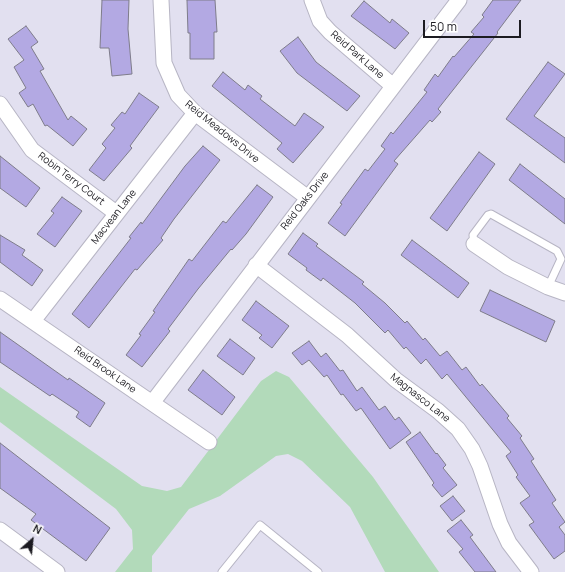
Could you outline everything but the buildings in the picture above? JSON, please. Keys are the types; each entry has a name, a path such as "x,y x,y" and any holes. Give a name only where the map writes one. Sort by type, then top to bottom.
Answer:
{"street":[{"name":"Reid Meadows Drive","path":"161,0 164,63 178,95 195,113 308,198"},
{"name":"Reid Park Lane","path":"312,0 320,21 330,32 393,86"},
{"name":"Reid Oaks Drive","path":"152,402 459,0"},
{"name":"Robin Terry Court","path":"0,104 32,150 116,213"},
{"name":"Macvean Lane","path":"33,321 195,113"},
{"path":"474,244 508,267 548,287 565,293"},
{"name":"Magnasco Lane","path":"256,265 347,335 396,380 438,410 458,429 472,449 480,466 500,524 509,543 531,572"},
{"name":"Reid Brook Lane","path":"0,299 210,442"},
{"path":"0,530 57,572"}],"lane":[{"path":"474,244 473,235 488,215 491,214 557,251 561,259 548,287"},
{"path":"222,572 260,525 318,572"}],"green space":[{"path":"276,371 289,377 373,477 439,572 385,572 350,507 302,461 288,454 276,456 220,496 189,509 152,556 152,572 115,572 133,549 132,530 116,509 0,422 0,387 142,486 167,491 181,487 261,381"}]}
